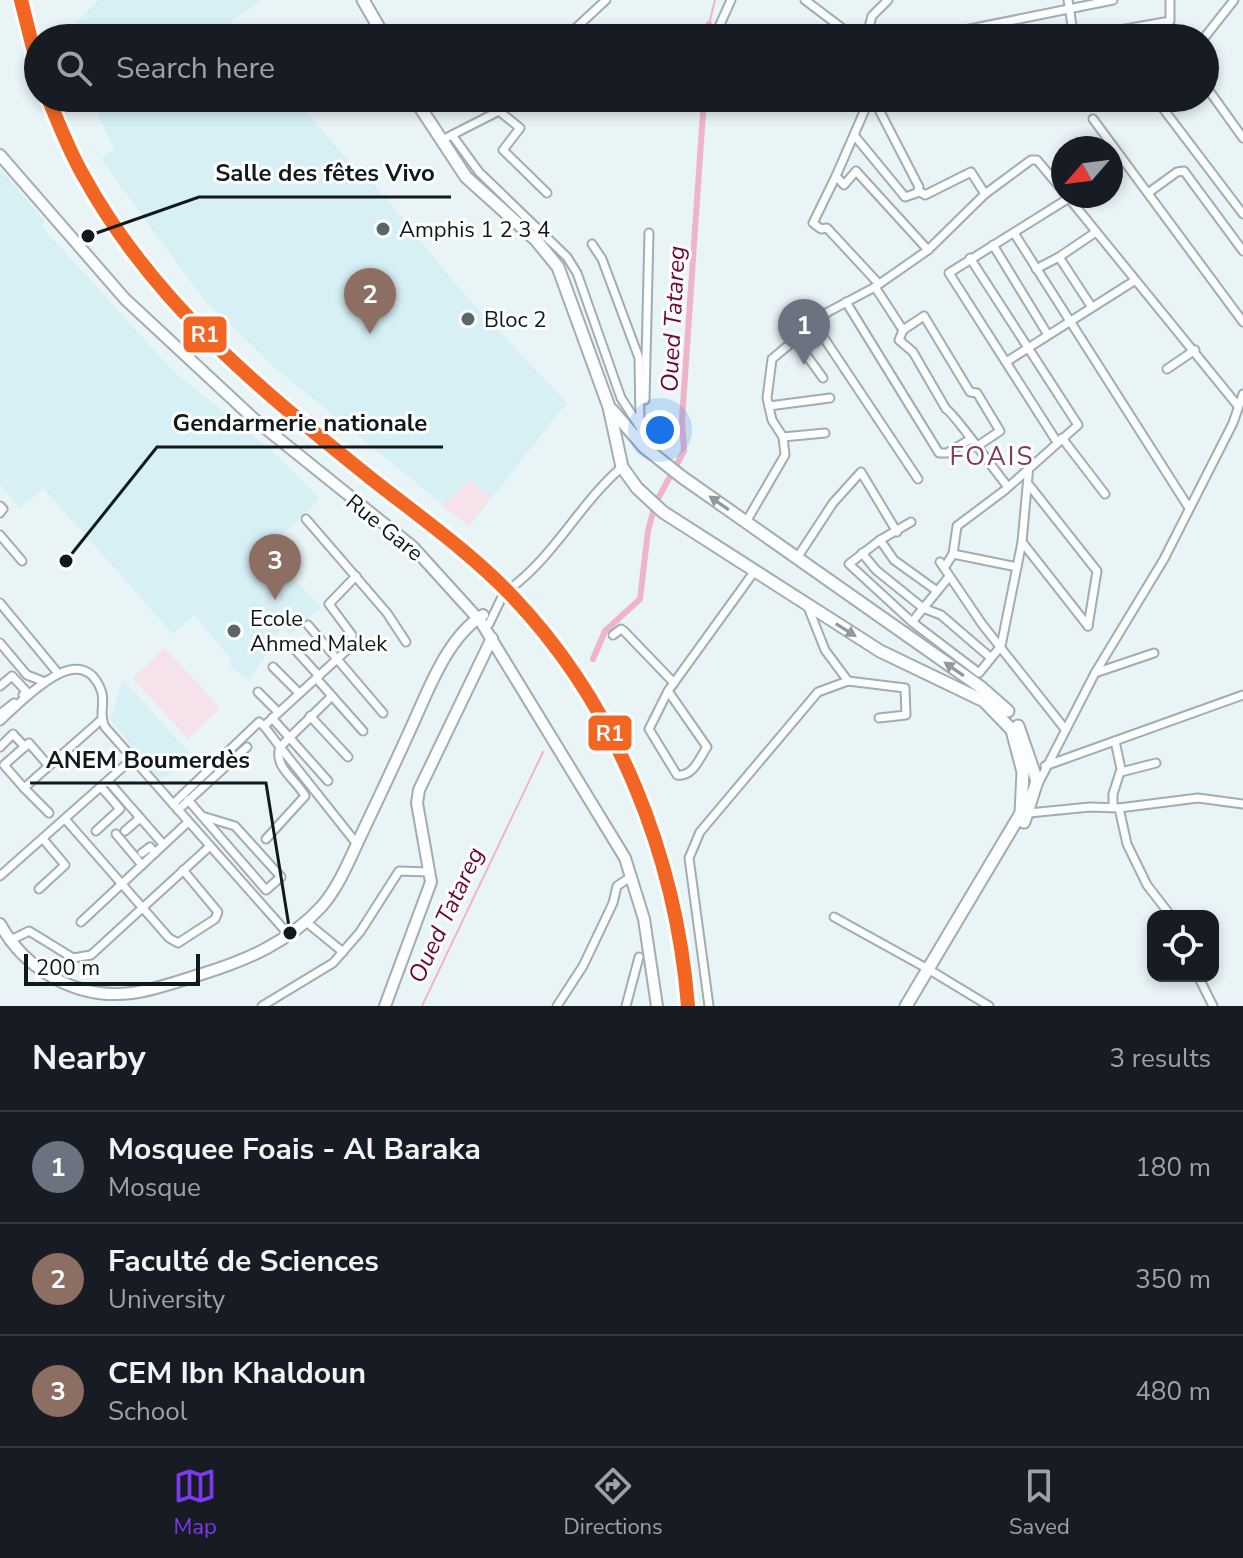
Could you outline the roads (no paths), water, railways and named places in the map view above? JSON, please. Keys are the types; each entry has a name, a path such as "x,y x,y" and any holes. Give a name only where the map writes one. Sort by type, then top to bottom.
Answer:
{"main road":[{"path":"356,0 370,24"},
{"path":"363,0 377,24"},
{"path":"425,112 485,195 536,240 558,267 609,407 622,467 646,498 808,607 903,663 992,706 1016,738 1033,776 1018,818 931,970 914,1006"},
{"path":"429,112 445,138"},
{"path":"0,155 125,299 254,419 332,482"},
{"path":"609,407 648,451 992,696 1021,731 1033,776 1029,813 906,1006"},
{"name":"Rue Gare","path":"332,482 413,547 488,628 605,820 632,876 644,919 660,1006"},
{"name":"Rue Gare","path":"332,482 415,544 488,628 629,857 649,918 660,1006"},
{"path":"468,607 469,630"},
{"path":"0,924 9,941 38,967 65,984 92,993 127,994 237,963 289,935 324,903 357,844 426,695 455,645 469,630 488,628 419,790 417,803 430,872 429,890 385,1006"}],"street":[{"path":"580,24 606,0"},
{"path":"720,24 731,0"},
{"path":"805,0 837,24"},
{"path":"870,24 872,16 888,0"},
{"path":"984,24 1069,4 1113,0"},
{"path":"1153,24 1170,21 1170,0"},
{"path":"1215,24 1234,0"},
{"path":"1069,4 1072,24"},
{"path":"1219,105 1243,138"},
{"path":"497,112 445,138 567,257 577,273 621,398 640,427 648,451"},
{"path":"500,112 520,128 503,150 547,193"},
{"path":"865,112 813,223 827,228 877,286 903,330"},
{"path":"879,112 919,191 925,195 971,172 985,194"},
{"path":"1166,112 1243,214"},
{"path":"1093,119 1243,322"},
{"path":"854,135 905,197 919,191"},
{"path":"746,522 785,455 783,437 772,420 769,406 767,387 772,359 814,323 877,286 928,250 985,194 1031,160 1037,160 1051,176"},
{"path":"836,176 844,185 856,171 928,250"},
{"path":"1148,193 1184,171 1243,251"},
{"path":"1051,206 949,273 1060,440 1105,494"},
{"path":"1077,208 1238,406"},
{"path":"1036,269 1096,232"},
{"path":"640,414 645,396 649,233"},
{"path":"1014,233 1189,508"},
{"path":"592,244 602,259 640,361 640,427"},
{"path":"993,245 1048,335"},
{"path":"1059,257 1091,306"},
{"path":"970,258 1078,422 1008,487 957,526 953,554 943,564 948,578 1065,729"},
{"path":"1006,362 1134,281"},
{"path":"846,302 937,451 947,453 969,440"},
{"path":"976,447 1000,431 998,424 977,393 970,392 924,316 898,337 913,352 946,409 954,414 969,440 1008,487"},
{"path":"814,323 918,479"},
{"path":"794,338 823,378"},
{"path":"1167,369 1195,350"},
{"path":"1033,776 1065,729 1164,559 1243,394"},
{"path":"769,406 830,398"},
{"path":"783,437 825,433"},
{"path":"911,522 880,540 849,564 912,622 979,673 1001,646 1022,542 1029,465"},
{"path":"511,588 545,558 602,485 622,467"},
{"path":"797,558 833,503 861,472 897,532"},
{"path":"1022,542 1088,626 1097,571 1029,485"},
{"path":"0,506 3,509 0,513"},
{"path":"306,519 356,576 406,642"},
{"path":"0,535 22,561"},
{"path":"880,540 906,570 937,591"},
{"path":"862,553 876,570 923,608 941,615 991,658"},
{"path":"953,554 1017,567"},
{"path":"668,691 707,747 689,773 684,775 677,775 650,736 649,729 668,691 754,572"},
{"path":"264,726 351,645 352,635 329,604 356,576"},
{"path":"912,622 948,578"},
{"path":"488,628 503,595"},
{"path":"0,603 57,672"},
{"path":"808,607 825,650 848,681"},
{"path":"0,620 9,613"},
{"path":"308,625 383,713"},
{"path":"613,635 621,629 624,631 674,683"},
{"path":"0,643 27,675 45,682"},
{"path":"290,644 363,731"},
{"path":"1095,673 1154,653"},
{"path":"273,667 299,693"},
{"path":"0,721 57,672 72,669 97,683 103,698 101,720 187,823 289,935"},
{"path":"0,686 12,676 27,692 0,714"},
{"path":"709,1006 690,851 700,832 808,700 828,687 848,681 906,690 906,715 879,718"},
{"path":"258,692 289,737 328,781"},
{"path":"1033,776 1115,741 1243,695"},
{"path":"266,839 305,796 281,765 278,755 280,747 332,696"},
{"path":"310,716 348,757"},
{"path":"24,788 101,720"},
{"path":"175,807 259,722 357,844"},
{"path":"0,747 13,734 25,747"},
{"path":"1115,741 1121,772 1113,794 1127,844 1147,885 1166,910"},
{"path":"48,765 29,743 4,765 3,770 49,813"},
{"path":"175,807 188,800 247,747"},
{"path":"0,876 132,759"},
{"path":"1121,772 1156,763"},
{"path":"108,781 163,844"},
{"path":"96,831 120,809 101,787"},
{"path":"1029,813 1198,798 1243,804"},
{"path":"188,800 266,890 281,877 235,826 202,816"},
{"path":"125,831 140,818"},
{"path":"65,819 178,943 215,919 215,908 183,870"},
{"path":"81,922 187,823"},
{"path":"340,823 364,829"},
{"path":"116,834 142,865"},
{"path":"39,889 65,865 43,839"},
{"path":"142,853 150,847 155,853"},
{"path":"9,941 29,931 73,958 91,955 142,905 209,847"},
{"path":"262,1006 320,974 343,952 360,932 399,871 430,872"},
{"path":"557,1006 583,966 613,903 617,886 632,876"},
{"path":"834,917 989,1006"},
{"path":"305,921 343,952"},
{"path":"626,1006 639,957"},
{"path":"1201,982 1213,1006"}],"waterway":[{"name":"Oued Tatareg","path":"709,24 715,0"},
{"name":"Oued Tatareg","path":"593,659 605,631 640,599 648,531 655,504 684,451 682,420 703,112"},
{"name":"Oued Tatareg","path":"422,1006 543,752"}],"railway":[{"path":"21,0 27,24"},
{"path":"54,112 78,166 111,221 176,304 250,378 496,580 549,639 582,685 611,735 655,839 670,894 688,1006"}],"place":[{"name":"Amphis 1 2 3 4","path":"383,229"},
{"name":"Salle des fêtes Vivo","path":"88,236"},
{"name":"Bloc 2","path":"468,319"},
{"name":"Faculté de Sciences","path":"370,334"},
{"name":"Mosquee Foais - Al Baraka","path":"804,365"},
{"name":"Gendarmerie nationale","path":"66,561"},
{"name":"CEM Ibn Khaldoun","path":"275,600"},
{"name":"Ecole Ahmed Malek","path":"234,631"},
{"name":"ANEM Boumerdès","path":"290,933"}],"district":[{"name":"FOAIS","path":"992,456"}]}
